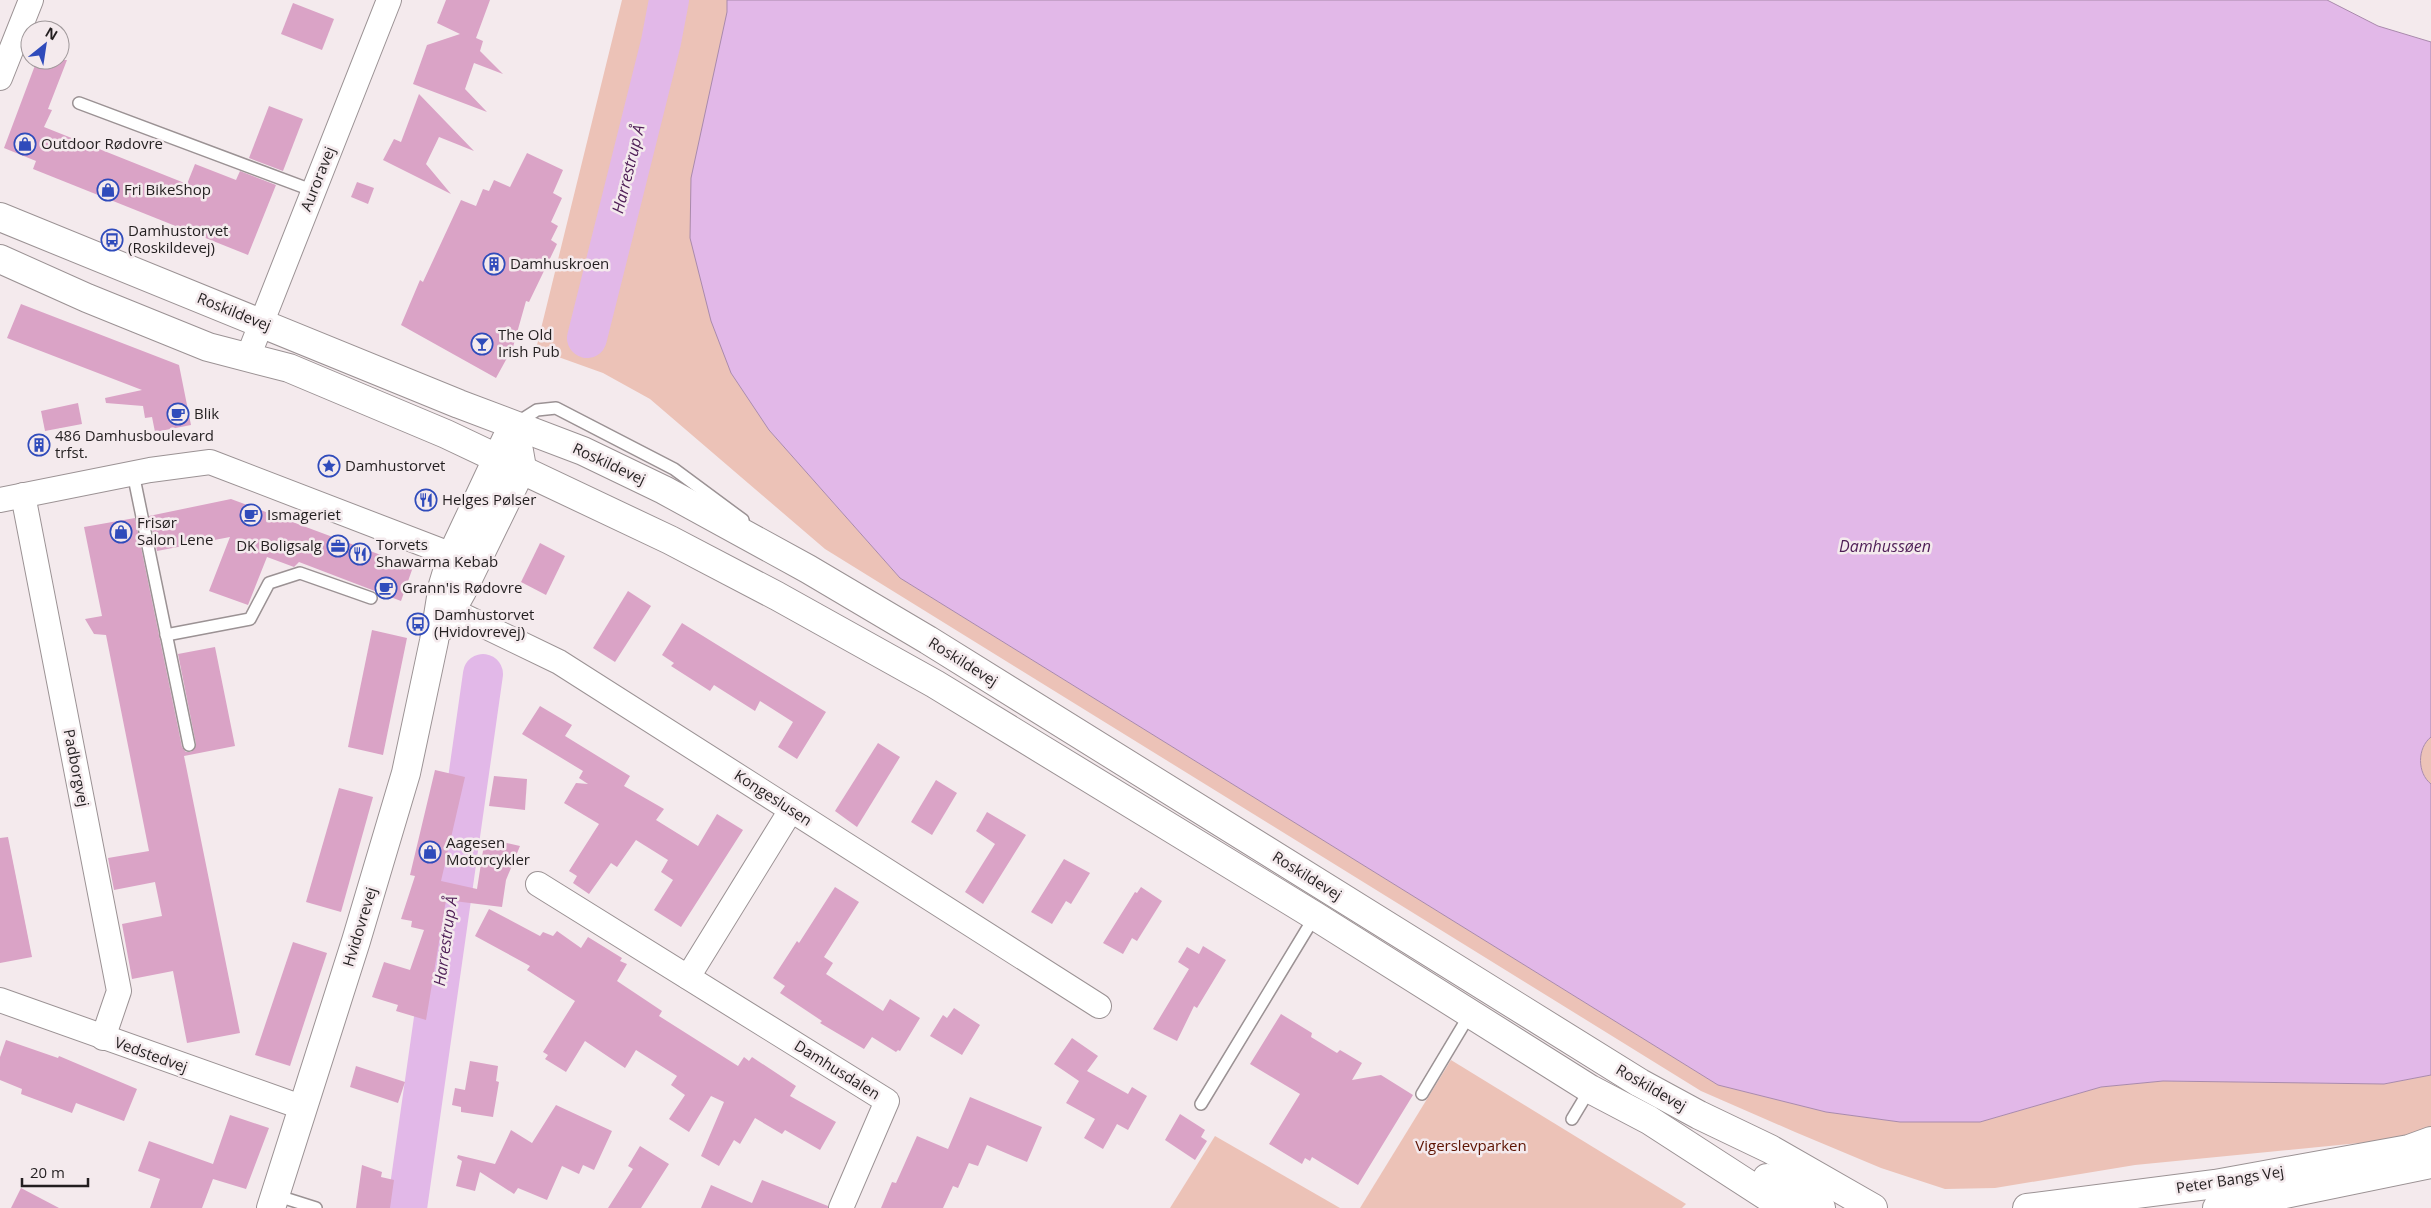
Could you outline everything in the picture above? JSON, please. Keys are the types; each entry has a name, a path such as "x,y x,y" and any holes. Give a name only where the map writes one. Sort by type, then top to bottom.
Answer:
{"main road":[{"name":"Roskildevej","path":"0,217 514,425 583,451 664,490 808,569 928,640 1640,1083 1699,1116 1770,1149 1874,1208"},
{"name":"Roskildevej","path":"0,259 87,298 208,347 289,368 497,456 769,592 911,670 1315,916 1590,1089 1649,1120 1785,1208"},
{"name":"Hvidovrevej","path":"446,607 452,556 497,456 514,425"},
{"path":"514,425 522,468"},
{"name":"Hvidovrevej","path":"273,1201 304,1108 406,773 434,641 446,607 522,468"},
{"path":"1649,1120 1758,1172 1821,1208"},
{"name":"Peter Bangs Vej","path":"2027,1208 2224,1182 2409,1148 2431,1141"},
{"name":"Peter Bangs Vej","path":"2217,1208 2256,1204 2431,1164"},
{"path":"2088,1208 2131,1195"}],"street":[{"path":"0,78 31,0"},
{"name":"Auroravej","path":"248,357 260,322 389,0"},
{"path":"11,498 142,472 210,462 452,556"},
{"name":"Padborgvej","path":"11,498 119,991 103,1038"},
{"name":"Kongeslusen","path":"446,607 559,662 1099,1006"},
{"path":"688,977 791,810"},
{"name":"Damhusdalen","path":"538,884 887,1101 841,1208"},
{"name":"Vedstedvej","path":"0,1000 304,1108"}],"lane":[{"path":"79,103 314,191"},
{"path":"142,472 166,635 189,745"},
{"path":"166,635 250,619 269,583 300,573 371,598"},
{"name":"Roskildevej","path":"1201,1104 1315,916"},
{"path":"1422,1094 1470,1014"},
{"path":"1572,1120 1590,1089"},
{"path":"273,1201 316,1208"}],"green space":[{"path":"622,0 727,0 731,373 769,430 900,578 1718,1085 1826,1112 1900,1122 1980,1122 2101,1087 2163,1081 2384,1084 2431,1075 2431,1132 2420,1137 2135,1165 1995,1188 1945,1189 1881,1168 1701,1091 825,549 650,399 603,373 536,349"},
{"path":"2431,737 2431,784 2423,774 2420,760 2423,747"},
{"name":"Vigerslevparken","path":"1451,1060 1686,1204 1682,1208 1360,1208"},
{"path":"1215,1136 1340,1208 1170,1208"}],"water":[{"name":"Damhussøen","path":"727,0 2327,0 2378,26 2431,42 2431,737 2423,747 2420,760 2423,774 2431,784 2431,1075 2384,1084 2163,1081 2101,1087 1980,1122 1900,1122 1826,1112 1718,1085 900,578 769,430 731,373 711,321 690,238 691,178 727,12"}],"building":[{"path":"446,0 490,0 476,38 483,41 480,51 503,74 474,63 465,89 487,112 413,84 427,45 460,34 437,23"},
{"path":"293,3 334,19 322,50 281,34"},
{"path":"33,70 63,70 48,109 52,110 44,127 187,184 195,164 236,180 240,171 276,185 248,255 33,169 36,161 4,148"},
{"path":"419,94 474,151 439,137 426,164 451,194 383,160 394,139 401,142"},
{"path":"269,106 303,119 283,171 249,158"},
{"name":"Damhuskroen","path":"527,153 563,170 553,193 562,198 551,222 558,226 551,240 557,244 529,302 526,301 513,347 496,378 401,325 420,280 423,282 461,200 476,206 483,189 489,191 494,180 510,187"},
{"path":"357,182 374,188 368,204 351,197"},
{"path":"21,304 179,365 191,425 155,432 152,417 145,418 143,406 106,403 105,398 142,390 7,338"},
{"path":"78,403 82,424 45,431 41,411"},
{"path":"231,499 413,567 401,601 299,562 294,567 267,557 248,605 209,591 230,537 157,551 149,516"},
{"path":"135,518 182,747 186,752 191,752 196,744 178,654 215,647 235,746 184,756 240,1033 187,1043 173,971 132,979 122,924 162,916 155,882 114,890 108,858 149,851 106,635 94,634 85,619 102,616 84,527"},
{"path":"540,543 565,556 546,595 521,582"},
{"path":"628,591 651,606 615,662 593,648"},
{"path":"682,623 826,712 797,759 778,747 793,722 760,701 755,711 714,685 710,691 671,666 674,663 662,655"},
{"path":"372,630 407,638 383,755 348,747"},
{"path":"540,706 572,725 565,736 630,776 624,786 664,809 656,820 698,846 717,814 743,830 681,927 654,910 673,880 661,872 668,860 636,840 617,867 611,863 589,894 573,883 577,876 569,871 599,824 564,803 576,783 588,784 579,778 583,771 522,734"},
{"path":"878,743 900,757 857,827 835,811"},
{"path":"435,770 465,777 441,881 477,889 485,838 520,846 506,880 502,907 446,900 426,1020 396,1011 398,1005 372,997 384,962 410,970 424,930 411,927 412,921 401,919 415,876 410,875"},
{"path":"494,776 527,779 525,810 489,806"},
{"path":"936,780 957,793 932,835 911,822"},
{"path":"339,788 373,797 341,912 306,902"},
{"path":"987,812 1026,835 983,904 965,892 995,844 976,831"},
{"path":"8,837 32,957 0,963 0,838"},
{"path":"1064,859 1090,873 1071,904 1066,901 1052,924 1031,912"},
{"path":"835,887 859,902 824,957 833,963 826,974 883,1011 890,999 920,1018 900,1051 896,1052 872,1037 864,1049 820,1023 822,1021 780,993 785,986 773,978 797,941 799,943"},
{"path":"1141,887 1162,901 1137,941 1132,938 1123,954 1103,943 1135,892 1137,893"},
{"path":"489,909 540,936 543,932 553,936 557,931 581,948 588,937 622,958 620,961 627,964 617,981 662,1011 659,1016 738,1066 744,1057 749,1061 752,1057 796,1086 790,1096 836,1122 820,1150 785,1130 782,1134 755,1118 740,1144 734,1140 719,1166 701,1156 724,1102 711,1096 689,1132 669,1119 685,1095 671,1085 677,1076 636,1050 625,1068 585,1041 566,1072 545,1059 548,1055 543,1052 575,1001 527,970 530,966 475,936"},
{"path":"293,942 327,953 290,1066 255,1055"},
{"path":"1203,946 1226,960 1197,1008 1194,1006 1177,1041 1153,1029 1189,969 1178,962 1187,947 1199,954"},
{"path":"954,1008 980,1025 962,1055 930,1036 943,1015 947,1018"},
{"path":"1281,1014 1312,1033 1311,1037 1337,1053 1340,1050 1362,1063 1352,1080 1381,1075 1413,1095 1358,1185 1312,1157 1310,1161 1305,1158 1302,1164 1269,1144 1300,1094 1250,1064"},
{"path":"1072,1038 1098,1056 1087,1071 1128,1094 1132,1087 1147,1096 1128,1130 1117,1124 1103,1149 1084,1138 1095,1119 1066,1103 1079,1081 1054,1064"},
{"path":"6,1040 58,1058 59,1056 137,1089 124,1121 76,1103 72,1113 21,1094 22,1089 0,1080 0,1057"},
{"path":"470,1061 498,1066 496,1081 499,1082 493,1117 461,1112 461,1107 452,1105 455,1088 465,1090"},
{"path":"356,1066 405,1082 398,1103 350,1087"},
{"path":"970,1097 1042,1127 1027,1162 987,1145 978,1166 969,1163 958,1188 953,1186 943,1208 881,1208 892,1182 896,1183 917,1136 948,1149"},
{"path":"556,1105 612,1131 594,1170 583,1165 579,1174 562,1166 547,1200 518,1188 514,1194 480,1172 475,1191 456,1186 462,1161 457,1158 458,1155 495,1164 511,1130 532,1143"},
{"path":"1180,1114 1205,1130 1201,1137 1207,1141 1195,1160 1165,1140"},
{"path":"230,1115 269,1128 246,1189 213,1179 202,1208 150,1208 160,1179 138,1171 149,1141 213,1164"},
{"path":"640,1146 669,1164 641,1208 608,1208 633,1169 628,1166"},
{"path":"362,1165 382,1172 381,1177 394,1180 390,1208 356,1208"},
{"path":"762,1180 828,1206 828,1208 701,1208 711,1185 752,1203"},
{"path":"21,1188 59,1208 11,1208"}],"waterway":[{"name":"Harrestrup Å","path":"587,338 661,42 669,0"},
{"name":"Harrestrup Å","path":"407,1208 483,674"}],"place":[{"name":"Outdoor Rødovre","path":"25,144"},
{"name":"Fri BikeShop","path":"108,190"},
{"name":"Damhustorvet (Roskildevej)","path":"112,240"},
{"name":"Damhuskroen","path":"494,264"},
{"name":"The Old Irish Pub","path":"482,344"},
{"name":"Blik","path":"178,414"},
{"name":"486 Damhusboulevard trfst.","path":"39,445"},
{"name":"Damhustorvet","path":"329,466"},
{"name":"Helges Pølser","path":"426,500"},
{"name":"Ismageriet","path":"251,515"},
{"name":"Frisør Salon Lene","path":"121,532"},
{"name":"DK Boligsalg","path":"338,546"},
{"name":"Torvets Shawarma Kebab","path":"360,554"},
{"name":"Grann'is Rødovre","path":"386,588"},
{"name":"Damhustorvet (Hvidovrevej)","path":"418,624"},
{"name":"Aagesen Motorcykler","path":"430,852"}]}
